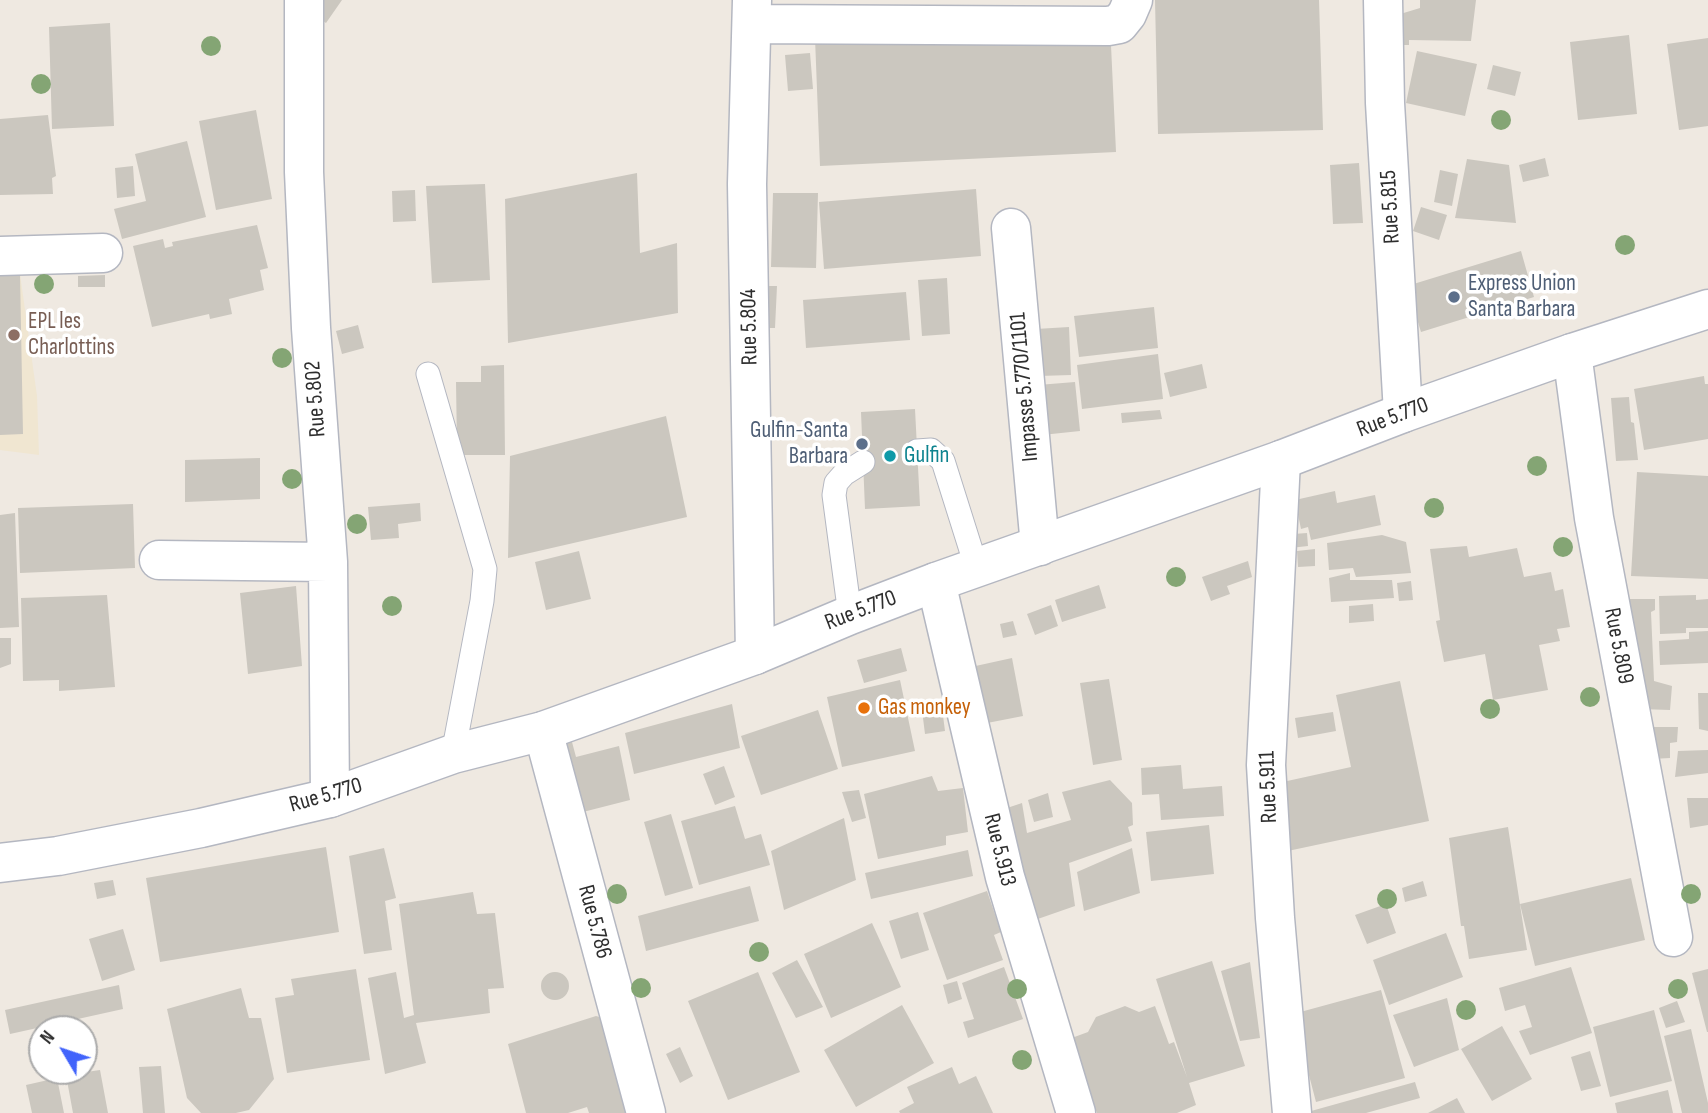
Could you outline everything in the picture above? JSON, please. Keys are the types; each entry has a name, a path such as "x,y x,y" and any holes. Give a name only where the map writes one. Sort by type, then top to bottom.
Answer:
{"street":[{"name":"Rue 5.802","path":"303,0 305,185 328,562 330,798"},
{"path":"752,12 1108,26 1119,24 1133,0"},
{"name":"Rue 5.815","path":"1383,0 1385,103 1403,413"},
{"name":"Rue 5.804","path":"752,12 747,184 755,654"},
{"name":"Impasse 5.770/1101","path":"1011,229 1040,546"},
{"path":"0,256 103,253"},
{"name":"Rue 5.770","path":"0,863 58,856 201,828 330,798 453,754 543,731 755,654 936,582 1572,353 1708,309"},
{"name":"Rue 5.809","path":"1572,353 1594,518 1673,937"},
{"name":"Rue 5.911","path":"1281,460 1266,765 1275,918 1292,1113"},
{"path":"159,560 328,562"},
{"name":"Rue 5.913","path":"936,582 1004,877 1076,1113"},
{"name":"Rue 5.786","path":"543,731 646,1113"}],"lane":[{"path":"428,374 485,569 482,601 453,754"},
{"path":"917,451 931,450 943,461 977,569"},
{"path":"850,615 834,495 836,483 844,474 863,462"}],"shaded area":[{"name":"EPL les Charlottins","path":"0,274 20,274 37,396 39,455 0,450"}],"building":[{"path":"324,0 342,0 326,23 314,15"},
{"path":"1155,0 1319,0 1323,130 1158,134"},
{"path":"1420,0 1476,0 1471,41 1409,40 1409,45 1396,45 1397,15 1420,8"},
{"path":"110,23 114,126 52,129 49,27"},
{"path":"1110,24 1116,152 820,166 815,38"},
{"path":"1629,35 1637,114 1578,120 1570,42"},
{"path":"1708,38 1708,126 1679,130 1667,44"},
{"path":"1417,51 1477,64 1465,116 1406,103"},
{"path":"810,53 813,89 788,91 785,55"},
{"path":"1493,65 1521,72 1515,96 1487,89"},
{"path":"256,110 272,199 216,210 199,121"},
{"path":"48,115 56,176 52,178 53,194 0,195 0,119"},
{"path":"187,141 206,217 122,239 114,209 146,201 135,154"},
{"path":"1545,158 1549,176 1523,182 1519,165"},
{"path":"1467,159 1509,165 1516,223 1455,218"},
{"path":"1359,163 1363,223 1333,224 1330,165"},
{"path":"133,166 135,196 117,198 115,168"},
{"path":"1440,170 1458,174 1452,206 1434,202"},
{"path":"637,173 640,253 677,243 678,313 508,343 505,199"},
{"path":"485,184 490,280 432,283 426,186"},
{"path":"976,189 981,256 824,269 819,202"},
{"path":"415,190 416,221 393,222 392,191"},
{"path":"773,193 818,193 816,268 771,267"},
{"path":"1421,207 1447,215 1439,240 1413,231"},
{"path":"257,225 268,268 260,270 264,290 229,299 232,314 210,319 209,314 152,327 133,246 163,239 165,248 173,246 172,242"},
{"path":"1521,251 1534,297 1421,332 1407,286"},
{"name":"EPL les Charlottins","path":"0,274 20,274 23,434 0,435"},
{"path":"105,275 105,287 78,287 78,276"},
{"path":"947,278 950,334 922,336 918,280"},
{"path":"762,286 777,286 775,328 761,328"},
{"path":"906,292 910,340 806,348 803,300"},
{"path":"1154,307 1158,348 1079,357 1074,316"},
{"path":"358,325 364,348 342,354 336,331"},
{"path":"1069,327 1071,375 1039,376 1036,329"},
{"path":"1158,354 1163,399 1082,409 1077,365"},
{"path":"1202,364 1207,388 1170,397 1164,373"},
{"path":"504,365 505,455 462,455 462,447 457,447 456,382 481,382 481,366"},
{"path":"1704,376 1705,384 1708,384 1708,439 1644,450 1634,389"},
{"path":"1075,382 1080,431 1042,435 1038,385"},
{"path":"1629,397 1638,460 1616,461 1611,398"},
{"name":"Gulfin","path":"915,409 920,506 865,509 861,412"},
{"path":"1160,410 1162,419 1122,423 1121,413"},
{"path":"666,416 687,517 508,558 510,456"},
{"path":"260,458 260,499 185,502 185,460"},
{"path":"1637,472 1708,476 1708,579 1631,576"},
{"path":"1335,491 1337,503 1375,495 1381,525 1311,540 1308,527 1301,529 1295,500"},
{"path":"420,503 421,521 398,524 399,538 371,540 368,507"},
{"path":"133,504 135,568 20,573 18,508"},
{"path":"15,513 19,627 0,628 0,515"},
{"path":"1307,533 1308,546 1281,549 1280,535"},
{"path":"1382,535 1406,542 1411,573 1356,577 1353,568 1329,570 1327,543"},
{"path":"1467,546 1469,557 1517,548 1524,577 1551,572 1555,591 1563,589 1570,627 1557,629 1560,641 1539,645 1548,690 1493,700 1485,654 1444,662 1436,621 1440,620 1430,549"},
{"path":"1315,549 1315,566 1298,567 1297,551"},
{"path":"579,551 591,599 546,610 535,562"},
{"path":"1248,561 1252,577 1227,586 1230,594 1211,601 1202,577"},
{"path":"1350,573 1350,580 1392,580 1394,598 1331,602 1329,578"},
{"path":"1411,581 1413,600 1399,601 1397,583"},
{"path":"1099,585 1106,608 1062,622 1055,600"},
{"path":"296,586 302,666 248,674 240,593"},
{"path":"107,595 115,687 59,691 59,680 23,681 21,598"},
{"path":"1696,595 1696,600 1708,599 1708,628 1686,628 1686,633 1660,634 1659,596"},
{"path":"1622,599 1655,599 1655,610 1651,612 1654,681 1672,686 1670,710 1640,709"},
{"path":"1373,604 1374,621 1349,623 1349,606"},
{"path":"1051,605 1058,626 1035,635 1027,614"},
{"path":"1013,621 1017,635 1003,638 1000,624"},
{"path":"1708,631 1708,663 1660,665 1659,641 1689,639 1689,632"},
{"path":"0,638 11,638 11,664 0,668"},
{"path":"901,648 907,671 864,683 857,660"},
{"path":"1012,658 1023,716 982,724 971,667"},
{"path":"1109,679 1122,760 1093,765 1080,683"},
{"path":"900,680 915,751 842,767 827,697"},
{"path":"1400,681 1429,821 1283,852 1269,785 1351,767 1336,695"},
{"path":"1698,693 1708,693 1708,731 1699,729"},
{"path":"732,704 740,748 634,774 625,733"},
{"path":"942,708 945,731 925,734 922,710"},
{"path":"818,710 838,769 761,795 741,736"},
{"path":"1333,712 1336,731 1298,738 1295,718"},
{"path":"1646,727 1678,727 1677,742 1670,743 1670,758 1652,759"},
{"path":"572,742 576,757 619,746 630,800 579,813 560,745"},
{"path":"1708,750 1708,773 1675,777 1678,751"},
{"path":"1181,765 1183,789 1222,786 1224,816 1161,820 1159,794 1142,795 1141,768"},
{"path":"724,766 735,797 715,805 703,774"},
{"path":"932,776 938,791 963,788 968,832 946,836 946,845 878,859 864,794"},
{"path":"1110,780 1132,803 1133,825 1128,827 1132,841 1069,863 1075,906 1032,921 1017,843 1011,844 1004,809 1022,803 1027,833 1071,820 1062,792"},
{"path":"859,790 866,818 852,822 842,792"},
{"path":"1048,793 1053,817 1034,822 1028,800"},
{"path":"1687,798 1708,798 1708,825 1690,828"},
{"path":"735,806 745,839 761,834 770,865 699,885 681,821"},
{"path":"671,814 693,888 665,896 644,822"},
{"path":"844,818 856,880 784,910 771,851"},
{"path":"1209,825 1214,874 1151,881 1146,832"},
{"path":"1508,827 1527,950 1469,959 1464,926 1461,926 1449,838"},
{"path":"326,847 339,932 160,962 146,878"},
{"path":"384,848 396,898 385,901 392,950 364,954 349,856"},
{"path":"1132,848 1140,893 1084,911 1077,872"},
{"path":"968,850 973,876 871,899 865,873"},
{"path":"1631,878 1645,940 1535,966 1520,904"},
{"path":"113,880 116,895 97,899 94,883"},
{"path":"1423,881 1427,896 1405,902 1402,888"},
{"path":"750,886 759,921 646,951 638,916"},
{"path":"987,891 1001,932 994,935 1003,960 947,980 923,913"},
{"path":"473,892 477,914 495,913 504,988 488,989 490,1013 416,1023 426,1063 385,1074 368,978 396,972 404,1018 414,1015 399,904"},
{"path":"1386,904 1396,933 1367,944 1355,915"},
{"path":"918,912 929,950 901,959 889,921"},
{"path":"872,923 901,987 831,1018 804,954"},
{"path":"123,929 135,970 102,981 89,939"},
{"path":"1446,933 1463,977 1389,1005 1373,960"},
{"path":"797,960 823,1007 796,1018 772,973"},
{"path":"1212,961 1245,1066 1189,1083 1196,1105 1177,1113 1097,1113 1069,1039 1088,1032 1096,1017 1125,1006 1139,1012 1155,1006 1169,1044 1174,1042 1187,1077 1156,979"},
{"path":"1250,962 1260,1038 1240,1041 1221,971"},
{"path":"1004,967 1023,1019 968,1038 963,1022 974,1019 962,983"},
{"path":"1571,967 1592,1033 1530,1055 1519,1031 1532,1027 1525,1005 1505,1011 1499,988"},
{"path":"356,969 370,1060 287,1073 275,998 294,995 291,979"},
{"path":"1708,969 1708,1032 1707,1032 1692,973"},
{"path":"555,972 565,976 569,986 565,996 555,1000 545,996 541,986 545,976"},
{"path":"758,972 800,1072 728,1100 688,1001"},
{"path":"957,981 962,999 948,1004 943,985"},
{"path":"119,985 123,1009 96,1015 28,1015 28,1030 10,1034 5,1010"},
{"path":"241,988 249,1018 261,1018 274,1079 249,1110 236,1113 201,1113 187,1098 167,1009"},
{"path":"1381,990 1405,1078 1316,1102 1293,1014"},
{"path":"1447,998 1459,1050 1414,1067 1393,1015"},
{"path":"1677,1001 1685,1022 1666,1028 1659,1008"},
{"path":"902,1005 934,1063 856,1107 824,1050"},
{"path":"1654,1010 1672,1081 1610,1097 1593,1027"},
{"path":"596,1016 603,1018 631,1113 589,1113 587,1107 568,1113 526,1113 508,1044"},
{"path":"1502,1026 1532,1079 1492,1101 1461,1049"},
{"path":"1691,1029 1708,1113 1682,1113 1664,1036"},
{"path":"680,1047 693,1076 680,1083 666,1054"},
{"path":"1590,1051 1601,1086 1581,1091 1571,1057"},
{"path":"161,1066 165,1113 143,1113 139,1067"},
{"path":"952,1067 959,1084 976,1076 993,1113 900,1113 899,1111 914,1103 907,1087"},
{"path":"98,1070 108,1113 73,1113 68,1085 98,1085"},
{"path":"1415,1082 1420,1098 1366,1113 1304,1113"},
{"path":"26,1085 58,1085 64,1113 32,1113"},
{"path":"1668,1090 1673,1113 1617,1113 1615,1103"},
{"path":"1457,1098 1465,1113 1428,1113"}],"place":[{"name":"Express Union Santa Barbara","path":"1454,297"},
{"name":"EPL les Charlottins","path":"14,335"},
{"name":"Gulfin-Santa Barbara","path":"862,444"},
{"name":"Gulfin","path":"890,456"},
{"name":"Gas monkey","path":"864,708"}]}
